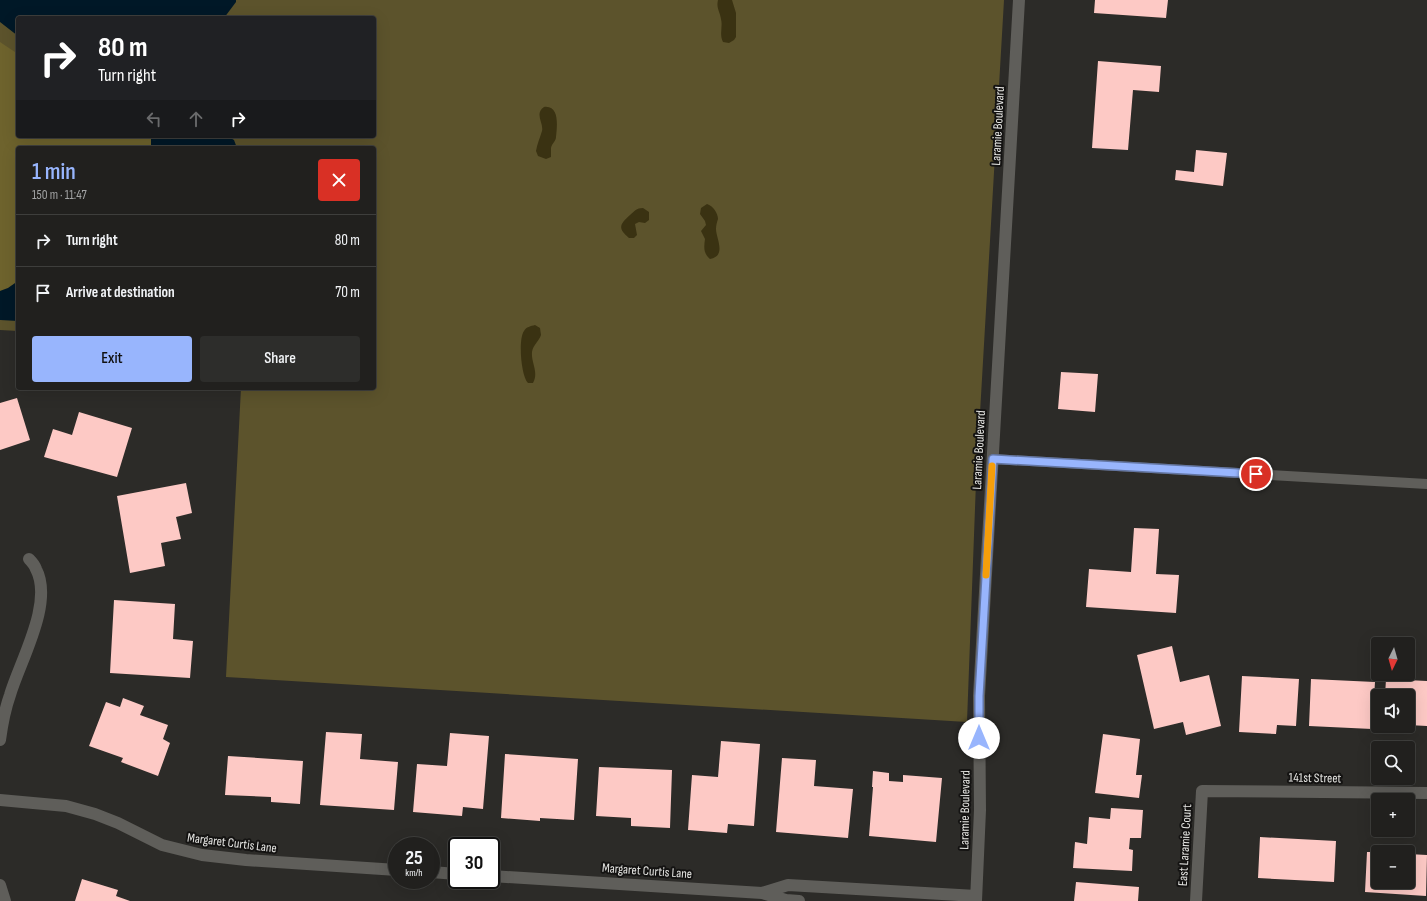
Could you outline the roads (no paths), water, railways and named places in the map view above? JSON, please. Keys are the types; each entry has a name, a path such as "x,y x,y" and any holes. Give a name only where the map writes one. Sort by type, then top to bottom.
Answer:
{"street":[{"name":"Laramie Boulevard","path":"976,898 980,810 979,696 1019,0"},
{"path":"0,740 10,695 34,631 41,598 37,570 30,559"},
{"name":"141st Street","path":"1202,791 1427,793"},
{"name":"East Laramie Court","path":"1196,901 1202,791"},
{"name":"Margaret Curtis Lane","path":"0,800 66,806 95,814 118,823 162,845 180,851 202,855 246,860 388,869"},
{"name":"Margaret Curtis Lane","path":"500,877 799,901"},
{"path":"0,885 5,901"},
{"path":"761,897 788,885 976,898"}],"lane":[{"path":"993,459 1427,484"}],"water":[{"path":"0,0 236,0 226,16 16,16 16,34 0,22"},
{"path":"151,138 230,138 234,140 236,146 151,146"},
{"path":"16,282 16,321 0,320 0,291"}]}
